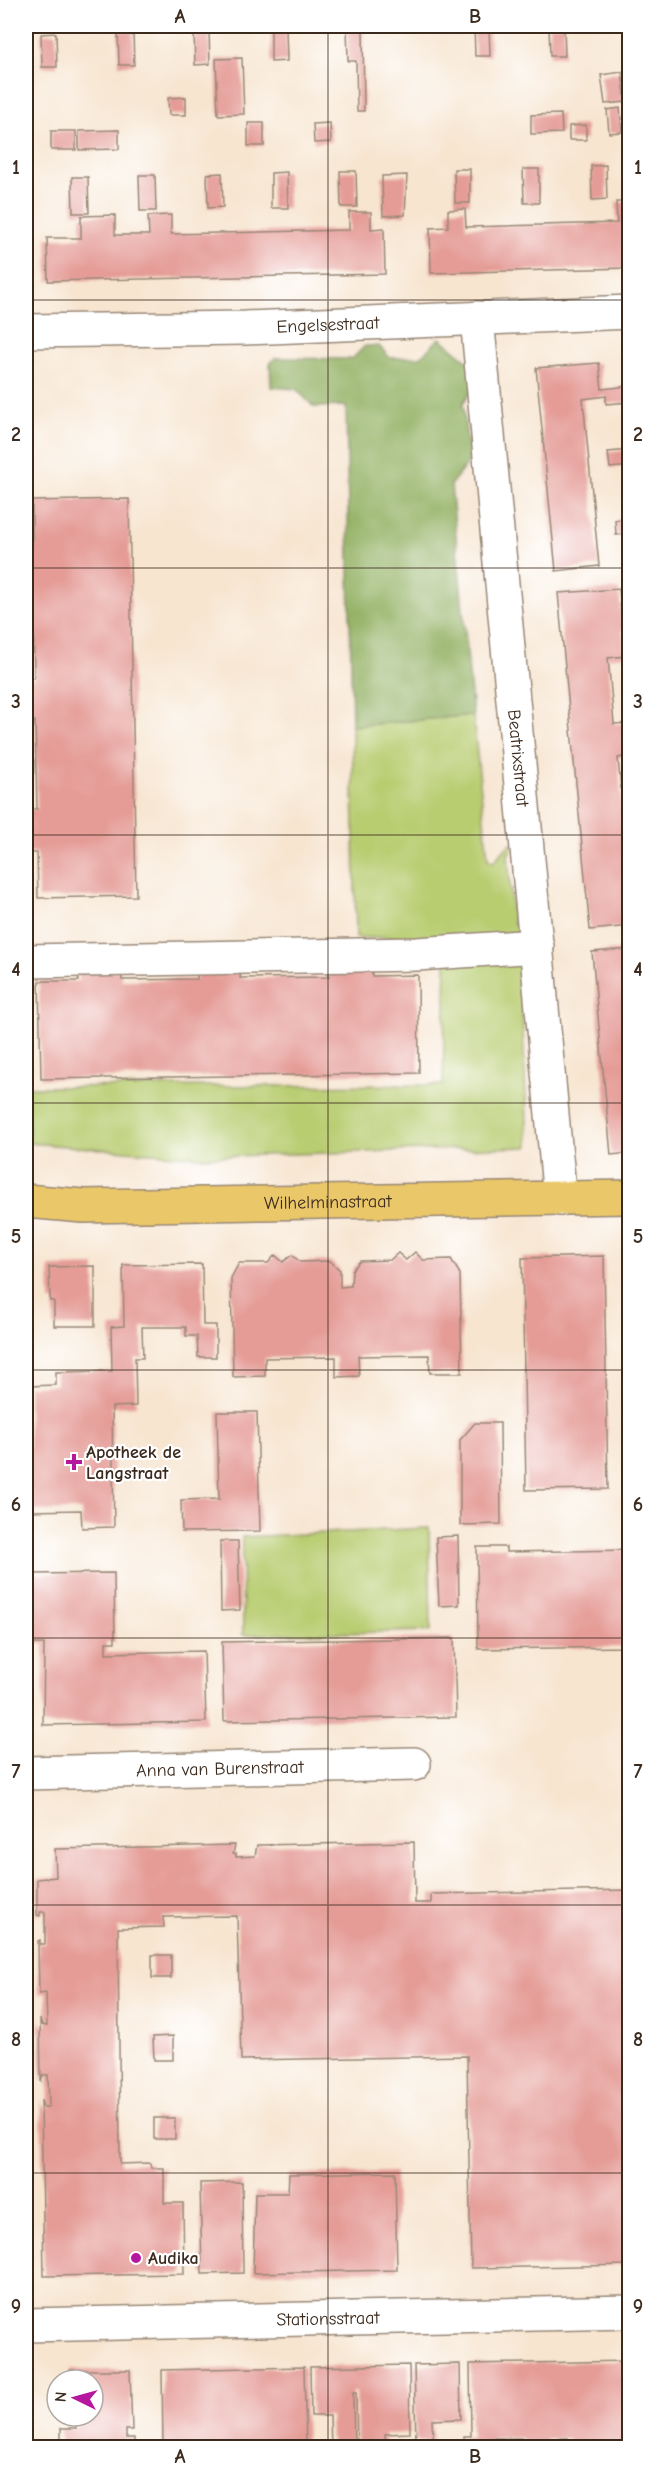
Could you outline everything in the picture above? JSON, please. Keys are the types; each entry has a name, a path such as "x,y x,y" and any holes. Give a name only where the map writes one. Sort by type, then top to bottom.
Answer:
{"main road":[{"name":"Wilhelminastraat","path":"26,1201 83,1206 630,1197"}],"street":[{"name":"Engelsestraat","path":"26,331 245,327 630,312"},
{"name":"Beatrixstraat","path":"477,318 560,1199"},
{"path":"26,961 417,954 537,946"},
{"name":"Anna van Burenstraat","path":"26,1773 414,1764"},
{"name":"Stationsstraat","path":"26,2325 630,2312"}],"green space":[{"path":"440,338 469,362 473,389 463,403 467,441 474,446 475,454 451,484 473,715 352,726 346,406 314,407 296,389 271,387 270,364 275,358 352,359 365,346 379,346 390,358 420,357"},
{"path":"473,715 488,859 493,862 512,844 513,847 508,855 513,923 524,932 417,951 416,937 356,938 352,726"},
{"path":"520,958 528,1147 200,1157 29,1143 27,1087 443,1085 446,961"},
{"path":"429,1528 431,1631 243,1635 242,1537"}],"building":[{"path":"376,26 414,26 414,30 376,31"},
{"path":"474,26 489,26 490,56 475,56"},
{"path":"549,26 564,26 565,56 550,56"},
{"path":"347,27 363,27 364,111 357,111 356,61 348,61"},
{"path":"271,28 286,28 287,61 271,62"},
{"path":"209,30 210,64 195,65 194,31"},
{"path":"118,31 133,31 134,65 119,65"},
{"path":"56,33 57,67 42,67 41,34"},
{"path":"626,57 630,57 630,81 625,81"},
{"path":"242,58 244,114 218,115 216,59"},
{"path":"622,72 626,102 605,104 601,75"},
{"path":"186,97 186,115 169,115 168,98"},
{"path":"620,108 622,132 609,133 607,110"},
{"path":"561,114 562,133 531,134 531,115"},
{"path":"248,123 264,123 264,146 248,146"},
{"path":"330,123 331,142 314,143 313,124"},
{"path":"586,125 586,140 569,140 569,126"},
{"path":"119,130 119,149 79,150 79,131"},
{"path":"51,131 76,131 76,150 51,150"},
{"path":"606,165 607,199 592,200 591,166"},
{"path":"454,169 470,169 470,203 455,203"},
{"path":"523,169 539,169 539,203 524,203"},
{"path":"26,170 29,170 29,237 26,237"},
{"path":"340,171 356,171 357,207 341,207"},
{"path":"287,172 288,208 271,208 271,173"},
{"path":"222,173 223,207 208,208 207,174"},
{"path":"139,175 155,175 156,211 140,211"},
{"path":"407,175 405,215 383,216 382,176"},
{"path":"72,177 88,177 89,213 73,213"},
{"path":"616,202 630,202 630,268 431,273 430,228 448,227 448,210 465,209 466,227 617,223"},
{"path":"349,212 371,212 371,229 384,228 385,274 48,281 47,238 81,238 81,216 115,215 115,235 149,235 148,216 171,215 171,234 349,230"},
{"path":"26,247 29,247 30,293 26,293"},
{"path":"599,363 602,389 630,386 630,402 606,404 606,396 583,399 599,566 556,571 536,368"},
{"path":"630,450 630,466 610,468 608,452"},
{"path":"129,499 136,896 38,898 37,853 28,853 27,809 37,809 35,721 26,721 26,678 34,678 33,589 26,589 26,546 32,546 32,501"},
{"path":"630,518 630,534 616,535 615,520"},
{"path":"619,589 625,656 608,658 614,724 630,723 630,756 618,758 630,886 630,926 590,930 558,593"},
{"path":"630,949 630,1153 611,1155 592,952"},
{"path":"372,967 372,976 418,975 419,1073 41,1079 39,981 79,981 78,972 121,971 122,980 197,979 197,970 241,969 240,978 329,977 329,968"},
{"path":"415,1252 423,1260 451,1259 460,1274 462,1373 430,1373 429,1355 358,1356 359,1376 336,1377 336,1357 265,1358 265,1376 233,1377 231,1278 239,1263 268,1263 275,1255 283,1262 292,1255 300,1262 330,1261 340,1270 340,1287 351,1286 352,1270 360,1261 390,1260 398,1253 406,1260"},
{"path":"604,1256 608,1489 526,1490 522,1258"},
{"path":"202,1264 203,1325 216,1325 216,1357 198,1357 197,1336 186,1336 186,1327 142,1327 143,1358 135,1358 136,1406 112,1407 114,1527 82,1528 81,1510 30,1511 28,1386 56,1385 56,1372 112,1371 111,1327 124,1326 123,1265"},
{"path":"95,1266 95,1326 54,1326 54,1301 50,1301 49,1267"},
{"path":"217,1412 257,1412 260,1531 182,1532 181,1500 219,1499"},
{"path":"475,1423 500,1423 501,1524 460,1525 460,1440"},
{"path":"458,1536 459,1605 439,1606 436,1537"},
{"path":"220,1541 238,1541 240,1610 221,1611"},
{"path":"477,1547 506,1547 506,1552 630,1550 630,1647 478,1649"},
{"path":"114,1573 115,1642 106,1642 106,1653 204,1651 206,1722 43,1725 44,1644 32,1644 31,1574"},
{"path":"454,1638 456,1717 224,1721 222,1642"},
{"path":"414,1842 415,1903 431,1903 431,1894 630,1890 630,2265 471,2268 467,2056 241,2060 237,1916 163,1917 164,1927 118,1928 120,2164 150,2163 151,2168 164,2168 164,2203 183,2203 184,2274 44,2276 41,2100 43,2107 49,2107 48,2075 43,2075 41,2082 40,2019 42,2025 47,2026 46,1993 39,1994 38,1941 40,1940 40,1944 45,1944 45,1912 40,1912 40,1916 37,1915 37,1879 56,1877 55,1849 235,1845 233,1854 236,1854 236,1857 255,1856 257,1845"},
{"path":"152,1955 171,1955 171,1978 152,1978"},
{"path":"173,2036 173,2060 154,2060 153,2037"},
{"path":"154,2118 175,2118 175,2139 154,2139"},
{"path":"395,2172 397,2270 253,2273 255,2193 288,2193 289,2174"},
{"path":"242,2182 243,2273 202,2274 200,2183"},
{"path":"630,2361 630,2448 569,2448 568,2438 546,2439 546,2448 522,2448 522,2438 492,2438 492,2448 464,2448 464,2436 471,2436 470,2364"},
{"path":"460,2364 461,2419 432,2420 433,2441 416,2441 414,2365"},
{"path":"409,2365 410,2433 385,2434 386,2448 357,2448 356,2392 353,2392 354,2448 331,2448 330,2416 311,2416 310,2367"},
{"path":"304,2367 306,2448 163,2448 162,2370"},
{"path":"105,2370 130,2370 132,2430 126,2430 126,2438 134,2438 134,2448 61,2448 61,2428 105,2428"}],"place":[{"name":"Apotheek de Langstraat","path":"74,1462"},
{"name":"Audika","path":"136,2258"}]}
